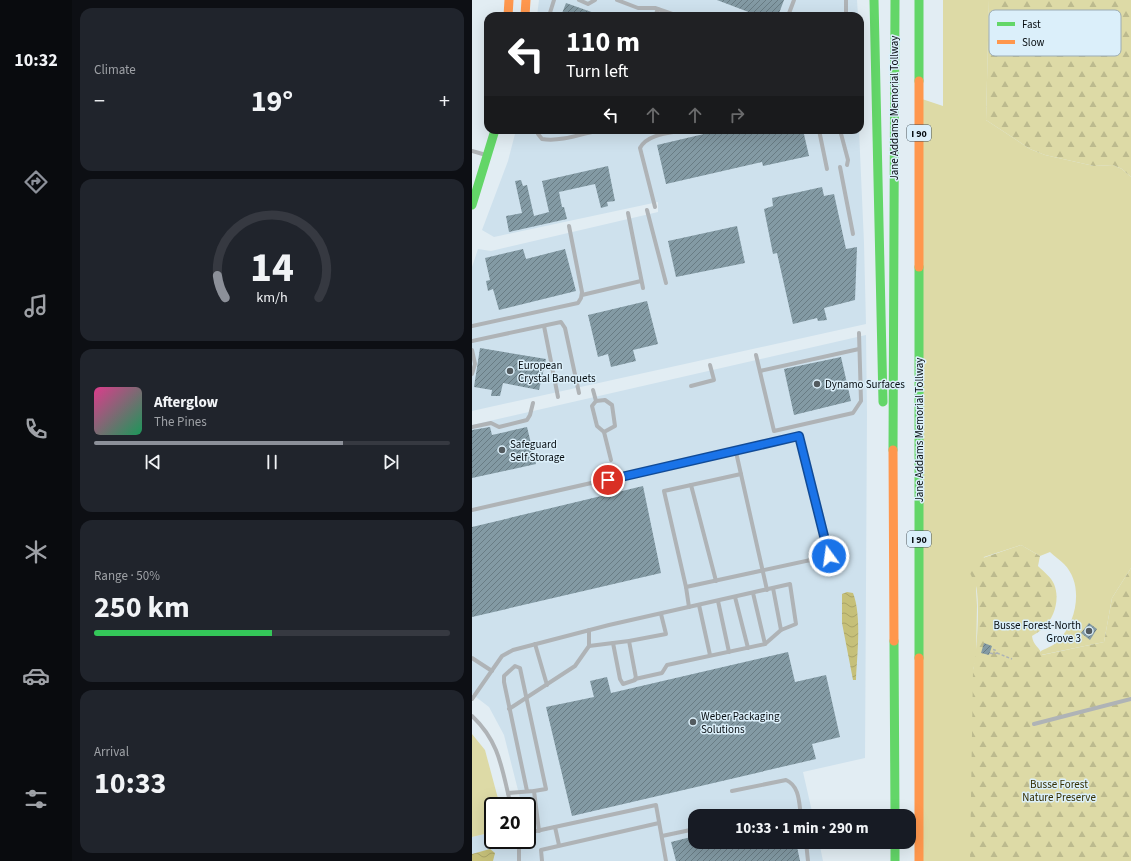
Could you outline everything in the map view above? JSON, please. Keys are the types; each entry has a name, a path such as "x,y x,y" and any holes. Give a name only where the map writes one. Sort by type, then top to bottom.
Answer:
{"main road":[{"path":"508,12 509,0"},
{"path":"525,12 526,0"},
{"path":"874,0 882,284 883,412"},
{"name":"Jane Addams Memorial Tollway","path":"895,0 893,455 895,809"},
{"name":"Jane Addams Memorial Tollway","path":"919,861 919,48 921,0"},
{"path":"472,205 488,156 493,134"},
{"path":"883,428 893,455"},
{"path":"895,849 895,861"}],"lane":[{"path":"550,12 554,0"},
{"path":"578,0 588,4 595,0"},
{"path":"617,0 638,8 658,9 667,12"},
{"path":"790,12 794,0"},
{"path":"846,0 846,12"},
{"path":"538,134 542,140 560,139 582,134"},
{"path":"655,207 640,148 642,143 650,138 667,134"},
{"path":"820,134 827,169"},
{"path":"841,134 848,160 847,165"},
{"path":"472,151 488,156"},
{"path":"840,166 853,234"},
{"path":"647,210 666,283"},
{"path":"628,213 643,288"},
{"path":"472,326 573,305 578,302 582,292 569,226"},
{"path":"582,295 641,281"},
{"path":"472,341 561,322 565,328 579,393"},
{"path":"544,326 558,397"},
{"path":"756,355 774,431 782,430 853,413 861,401 859,333"},
{"path":"760,372 859,349"},
{"path":"472,350 475,364 472,374"},
{"path":"691,386 714,380 710,365"},
{"path":"593,390 596,401"},
{"path":"604,432 615,426 612,405 605,400 596,401 592,406 597,426 604,432 611,460"},
{"path":"472,427 491,423 499,427 527,420 533,403"},
{"path":"472,510 736,452 799,436 829,556 686,587"},
{"path":"736,452 766,590"},
{"path":"689,607 686,587 664,491 741,474"},
{"path":"691,485 716,581"},
{"path":"472,699 502,656 514,650 589,630 790,584 796,624 781,630 765,644 668,665 662,673 635,679 623,684 620,679 612,643"},
{"path":"773,588 781,630"},
{"path":"753,593 765,644"},
{"path":"735,597 748,648"},
{"path":"718,601 728,652"},
{"path":"699,605 710,655"},
{"path":"590,646 666,634 661,614"},
{"path":"509,709 575,666 590,646 589,630"},
{"path":"629,641 636,673 635,679"},
{"path":"535,644 546,685"},
{"path":"472,658 492,671"},
{"path":"508,793 534,791 546,789 520,668 515,666 504,676 504,682 527,791"},
{"path":"1034,724 1131,699"},
{"path":"472,716 482,725 494,744 509,797"},
{"path":"732,791 786,780 790,782 796,790 800,809"},
{"path":"534,791 539,831"},
{"path":"536,832 656,805 666,861"},
{"path":"542,861 542,850 659,823"},
{"path":"556,827 559,845"},
{"path":"662,836 688,831"},
{"path":"519,849 519,861"},
{"path":"807,849 808,861"}],"path":[{"path":"991,649 1012,659"},
{"path":"990,653 997,653"}],"shaded area":[{"path":"539,0 857,0 858,12 538,12"},
{"path":"515,134 859,134 866,324 472,411 472,267 478,249 491,251 658,212 658,202 494,237 482,230 508,161"},
{"path":"866,335 865,758 803,772 811,809 688,809 688,849 820,849 823,861 472,861 472,837 484,834 484,849 536,849 536,797 520,797 504,735 489,707 472,694 472,425"}],"green space":[{"name":"Busse Forest Nature Preserve","path":"943,0 989,0 986,120 1030,149 1045,155 1094,166 1113,165 1122,169 1131,177 1131,568 1112,598 1104,642 1041,655 1041,651 1059,640 1070,623 1074,613 1076,592 1070,572 1064,564 1050,552 1040,556 1021,545 984,557 976,587 976,659 973,670 1131,861 919,861 922,99 943,106"},
{"path":"989,0 1131,0 1131,177 1122,169 1113,165 1094,166 1045,155 1030,149 986,120"},
{"name":"Busse Forest Nature Preserve","path":"1021,545 1040,556 1038,566 1051,579 1056,589 1057,595 1054,613 1048,623 1032,636 1042,655 1104,642 1112,598 1131,568 1131,861 970,861 973,670 976,653 978,615 976,586 968,569 974,561"},
{"path":"472,734 485,750 498,797 484,797 484,834 472,837"}],"water":[{"path":"847,592 853,593 856,602 858,636 856,680 853,680 842,623 842,594"},
{"path":"490,849 495,853 493,861 472,861 472,854"}],"building":[{"path":"717,0 784,0 780,12 748,12"},
{"path":"566,3 592,12 563,12"},
{"path":"704,134 804,134 809,156 763,166 762,162 666,184 657,145"},
{"path":"608,166 615,201 607,202 608,206 601,208 595,184 559,192 562,207 564,207 567,219 509,232 506,216 522,213 515,181 521,180 523,186 527,185 534,216 549,212 542,181"},
{"path":"822,187 824,196 834,194 846,249 857,247 855,300 824,308 827,320 818,321 817,318 793,324 777,253 773,254 764,209 773,206 772,198"},
{"path":"737,226 745,263 676,277 668,241"},
{"path":"523,249 526,259 565,249 576,291 499,310 493,289 488,291 486,281 490,280 485,258"},
{"path":"647,301 658,344 633,350 636,361 611,367 608,354 598,357 588,315"},
{"name":"European Crystal Banquets","path":"480,348 546,359 539,390 503,383 500,396 491,396 492,390 474,387"},
{"name":"Dynamo Surfaces","path":"841,357 851,401 794,415 784,369"},
{"name":"Safeguard Self Storage","path":"490,427 492,435 527,427 536,464 472,478 472,430"},
{"path":"643,486 661,573 472,617 472,527"},
{"name":"Busse Forest-North Grove 3","path":"1089,623 1097,629 1090,640 1081,633"},
{"path":"984,643 992,646 989,655 981,653"},
{"name":"Weber Packaging Solutions","path":"788,652 795,682 826,675 840,737 812,744 816,759 572,816 546,707 594,697 590,681 607,677 611,693"},
{"path":"688,838 688,849 797,849 800,861 676,861 671,842"}],"traffic: fast":[{"path":"874,0 883,402"},
{"path":"893,450 895,0"},
{"path":"919,0 919,81"},
{"path":"472,205 494,134"},
{"path":"919,267 919,658"},
{"path":"894,641 895,809"},
{"path":"895,849 895,861"}],"traffic: slow":[{"path":"508,12 509,0"},
{"path":"525,12 526,0"},
{"path":"919,81 919,267"},
{"path":"893,450 894,641"},
{"path":"919,658 919,861"}],"place":[{"name":"European Crystal Banquets","path":"510,371"},
{"name":"Dynamo Surfaces","path":"817,384"},
{"name":"Safeguard Self Storage","path":"502,450"},
{"name":"Busse Forest-North Grove 3","path":"1089,631"},
{"name":"Weber Packaging Solutions","path":"693,722"}],"route":[{"path":"608,480 736,452 799,436 829,556"}]}
